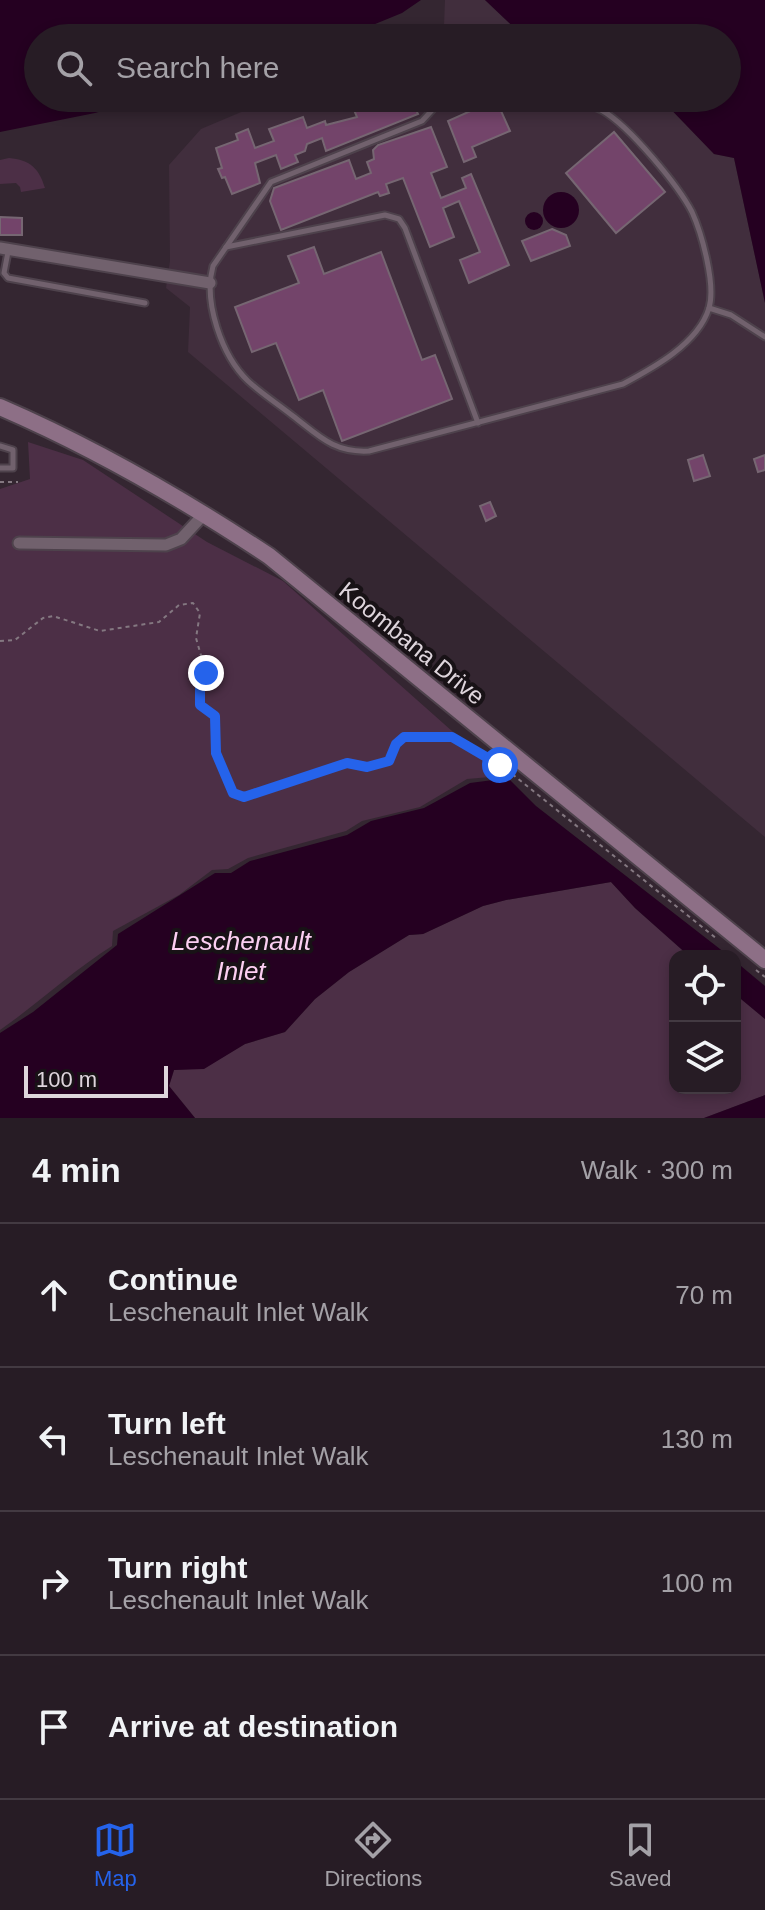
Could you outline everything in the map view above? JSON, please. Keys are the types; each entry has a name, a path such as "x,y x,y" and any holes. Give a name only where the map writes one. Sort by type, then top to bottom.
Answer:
{"main road":[{"name":"Koombana Drive","path":"0,407 138,474 205,513 269,556 759,964"}],"street":[{"path":"4,248 210,283"},
{"path":"19,543 166,545 185,536 205,513"}],"lane":[{"path":"430,112 422,121 271,182 215,261 210,283 212,312 237,369 249,382 337,448 369,451 623,384 644,373 697,330 709,308 710,280 694,215 669,179 623,127 604,112"},
{"path":"225,247 385,215 399,219 478,423"},
{"path":"4,248 4,270 8,278 145,303"},
{"path":"709,308 731,315 765,337"},
{"path":"0,446 13,450 13,468 0,468"}],"path":[{"path":"0,482 18,482"},
{"path":"0,641 15,640 43,618 53,616 100,631 159,622 179,605 193,603 200,613 196,638 206,673 200,689 200,705 215,716 216,753 237,796 244,797 347,763 375,767 389,761 396,744 404,737 452,737 491,757 716,938"},
{"path":"759,964 765,977"}],"shaded area":[{"path":"445,0 485,0 510,24 444,24"},
{"path":"241,112 674,112 714,154 734,158 765,303 765,837 188,352 190,307 166,288 170,261 169,165 201,129"},
{"path":"9,158 33,166 45,188 21,192 16,183 0,184 0,160"},
{"path":"28,442 83,460 207,542 283,581 497,771 490,777 467,779 420,807 362,821 346,831 248,858 228,869 212,870 179,895 113,931 112,946 0,1030 0,489 30,479"},
{"path":"611,882 682,950 669,950 669,1094 741,1094 741,999 765,1019 765,1095 704,1118 195,1118 169,1086 174,1070 204,1068 245,1044 285,1032 315,999 349,972 409,935 423,934 483,906"}],"water":[{"path":"0,0 421,0 402,13 375,24 24,24 24,112 99,112 0,132"},
{"path":"485,0 765,0 765,303 734,158 714,154 674,112 741,112 741,24 510,24"},
{"path":"561,192 573,198 579,210 573,222 561,228 549,222 543,210 549,198"},
{"path":"534,212 543,221 534,230 525,221"},
{"name":"Leschenault Inlet","path":"501,771 536,806 721,950 682,950 611,882 506,900 483,906 423,934 409,935 349,972 315,999 285,1032 245,1044 204,1069 174,1070 169,1086 195,1118 0,1118 0,1033 33,1012 117,945 118,934 215,873 231,873 250,861 347,835 371,821 424,808 470,783 493,780"},
{"path":"741,966 765,986 765,1019 741,999"},
{"path":"765,1095 765,1118 704,1118"}],"building":[{"path":"355,112 418,114 326,151 322,138 307,144 305,151 295,155 298,162 281,169 276,155 255,163 260,183 232,194 218,169 222,168 216,148 238,140 236,134 248,129 255,148 274,141 269,129 303,117 307,128 325,121 326,125 357,117"},
{"path":"468,112 501,112 510,131 472,147 476,157 464,162 448,121"},
{"path":"431,127 447,167 431,173 441,198 466,188 462,178 471,174 509,265 469,283 460,260 480,252 459,201 443,208 454,237 430,247 403,178 386,184 389,193 380,196 378,192 281,230 270,201 274,188 349,160 356,179 371,173 367,162 374,159 373,150 378,145"},
{"path":"614,132 665,192 616,233 566,173"},
{"path":"0,217 22,218 22,235 0,235"},
{"path":"552,229 566,235 570,246 531,261 522,241"},
{"path":"314,247 324,274 381,252 422,360 435,355 452,399 342,441 323,390 299,400 276,343 252,352 235,307 299,283 288,256"},
{"path":"703,455 710,476 694,481 688,460"},
{"path":"765,455 765,470 758,472 754,459"},
{"path":"490,502 496,516 486,521 480,506"}],"route":[{"path":"206,673 199,694 200,705 215,716 216,753 237,796 244,797 347,763 375,767 389,761 396,744 404,737 452,737 500,765"}]}
